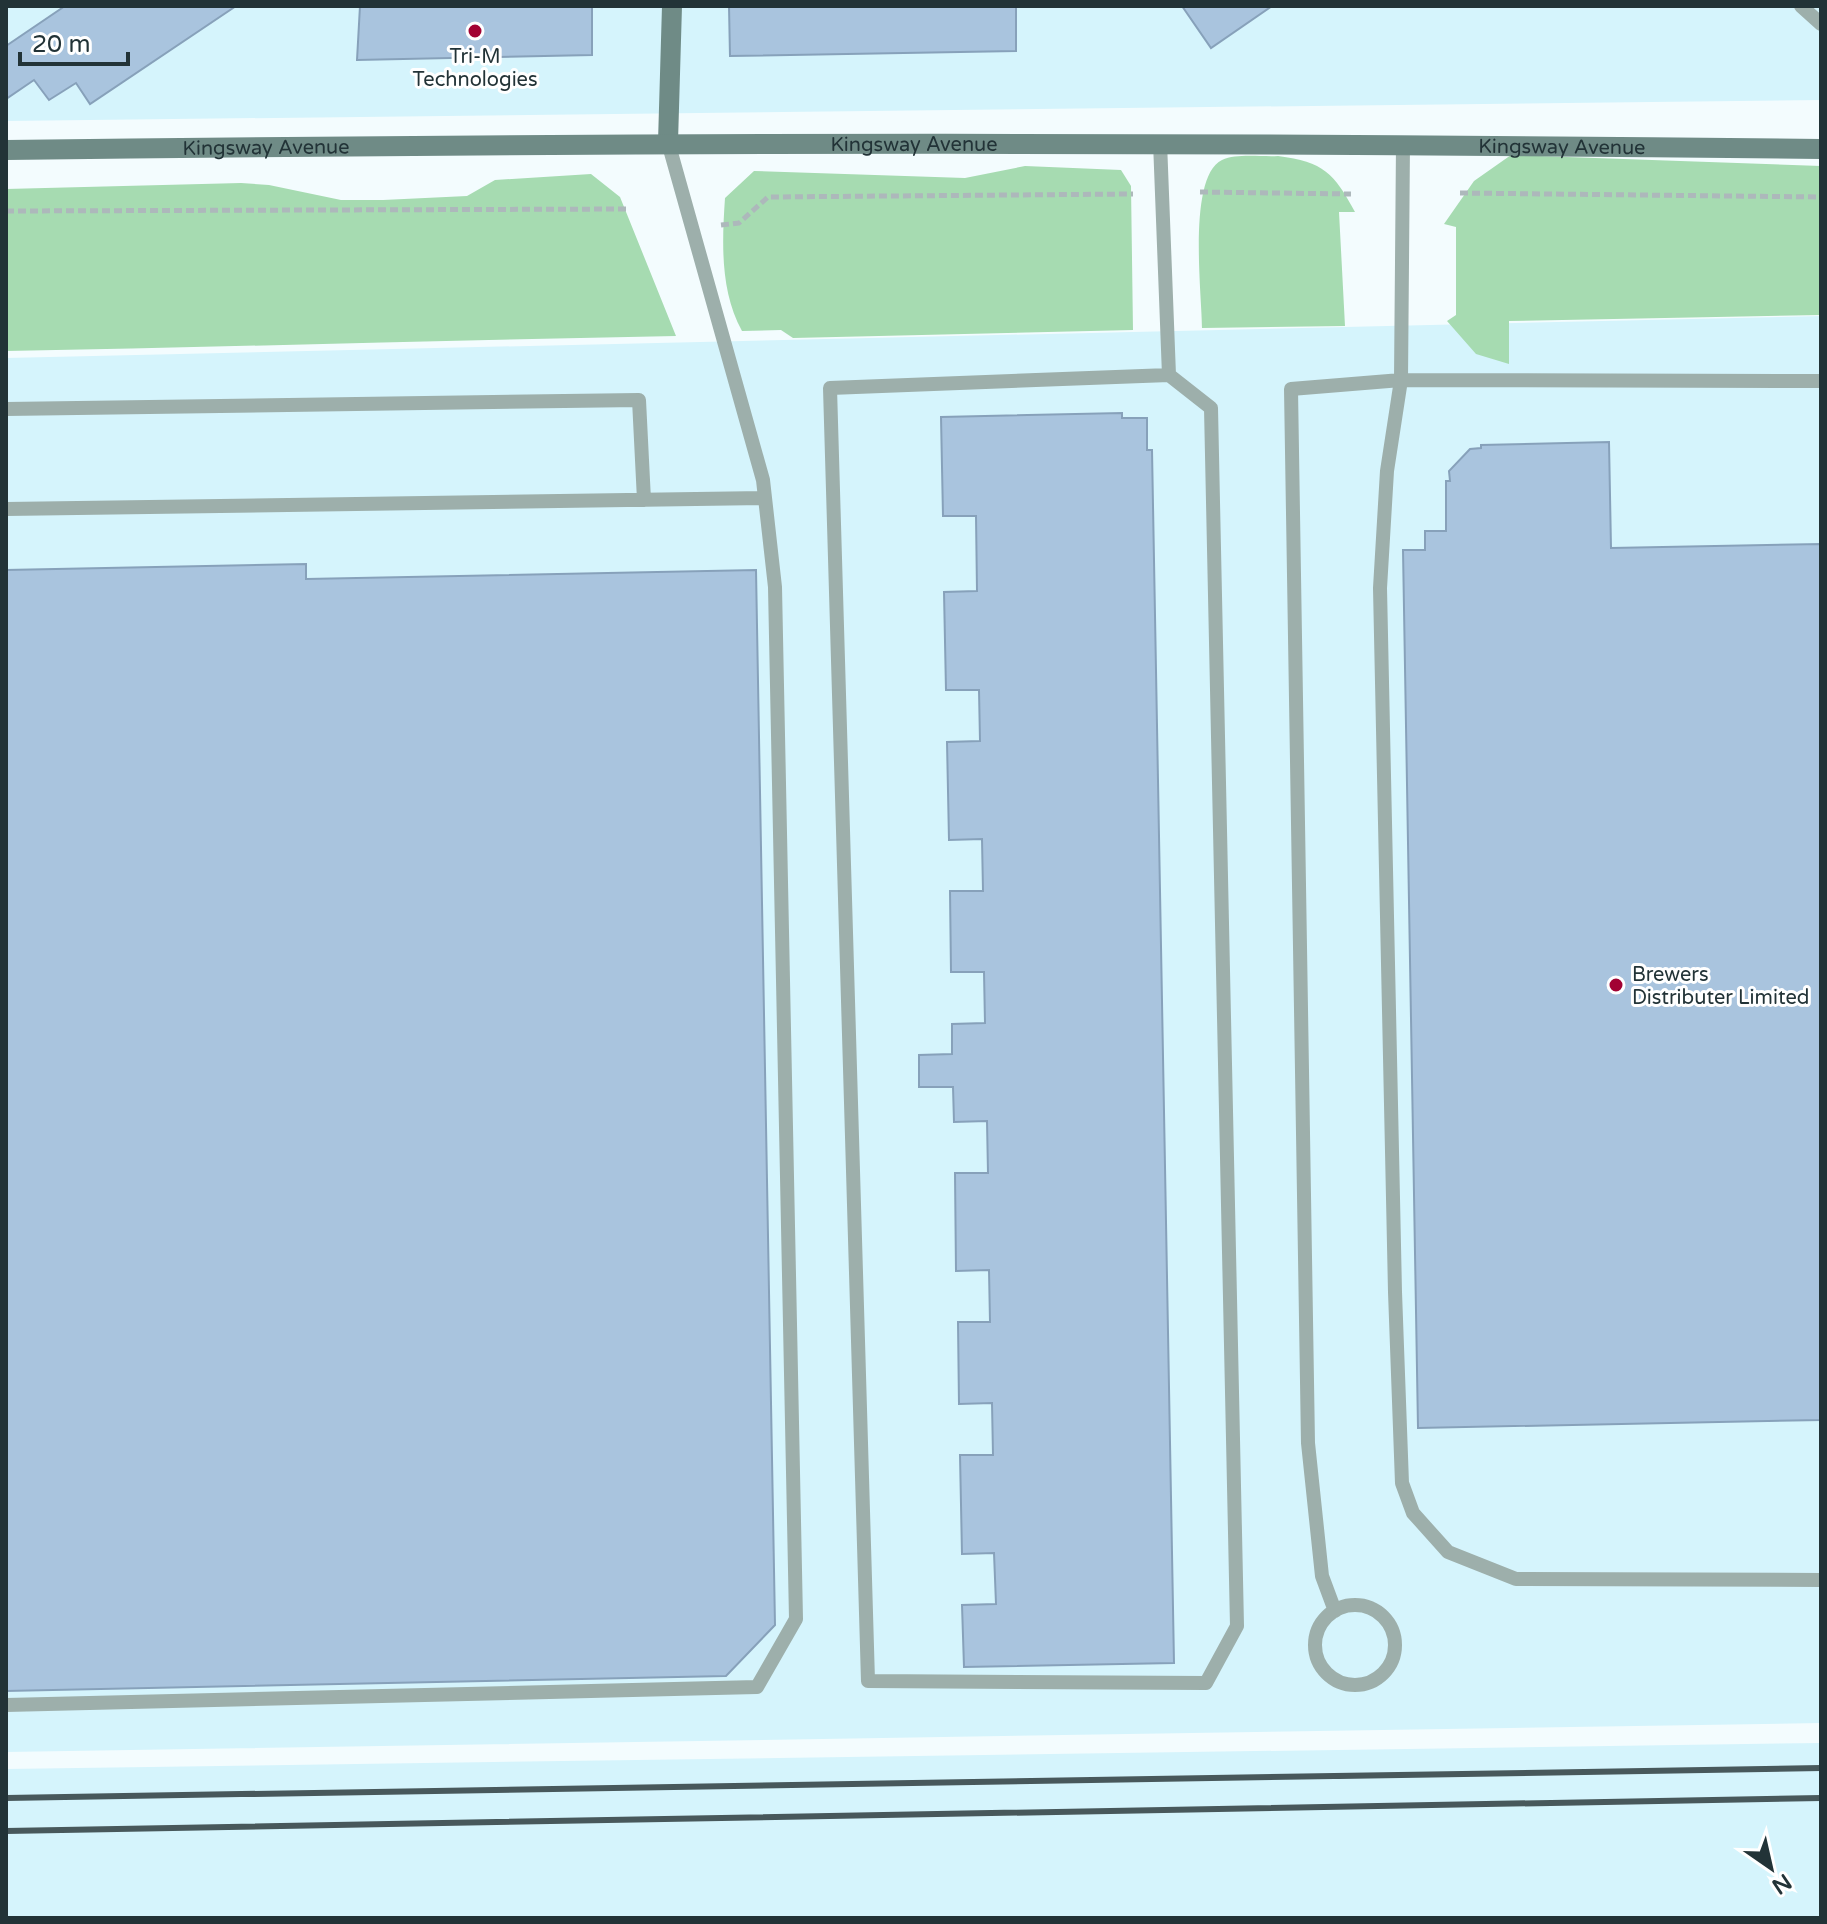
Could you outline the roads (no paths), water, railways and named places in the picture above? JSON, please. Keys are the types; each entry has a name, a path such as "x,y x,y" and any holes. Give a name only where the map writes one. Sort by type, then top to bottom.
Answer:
{"main road":[{"path":"668,142 672,6"},
{"name":"Kingsway Avenue","path":"6,150 668,142 1160,142 1821,149"}],"lane":[{"path":"1801,6 1821,24"},
{"path":"6,1705 757,1687 796,1619 775,587 759,465 668,142"},
{"path":"1160,142 1169,375 1211,408 1237,1626 1206,1683 868,1681 830,388 1169,375"},
{"path":"1403,144 1401,380 1387,471 1380,588 1402,1483 1413,1513 1448,1552 1516,1579 1821,1580"},
{"path":"1335,1611 1322,1576 1308,1443 1291,389 1401,380 1821,381"},
{"path":"6,409 639,400 644,500"},
{"path":"6,509 765,498"},
{"path":"1360,1605 1373,1609 1392,1627 1395,1653 1382,1675 1371,1682 1344,1684 1323,1669 1317,1657 1318,1631 1335,1611 1360,1605"}],"railway":[{"path":"6,1798 1821,1768"},
{"path":"6,1831 1821,1798"}],"place":[{"name":"Tri-M Technologies","path":"475,31"},
{"name":"Brewers Distributer Limited","path":"1616,985"}]}
